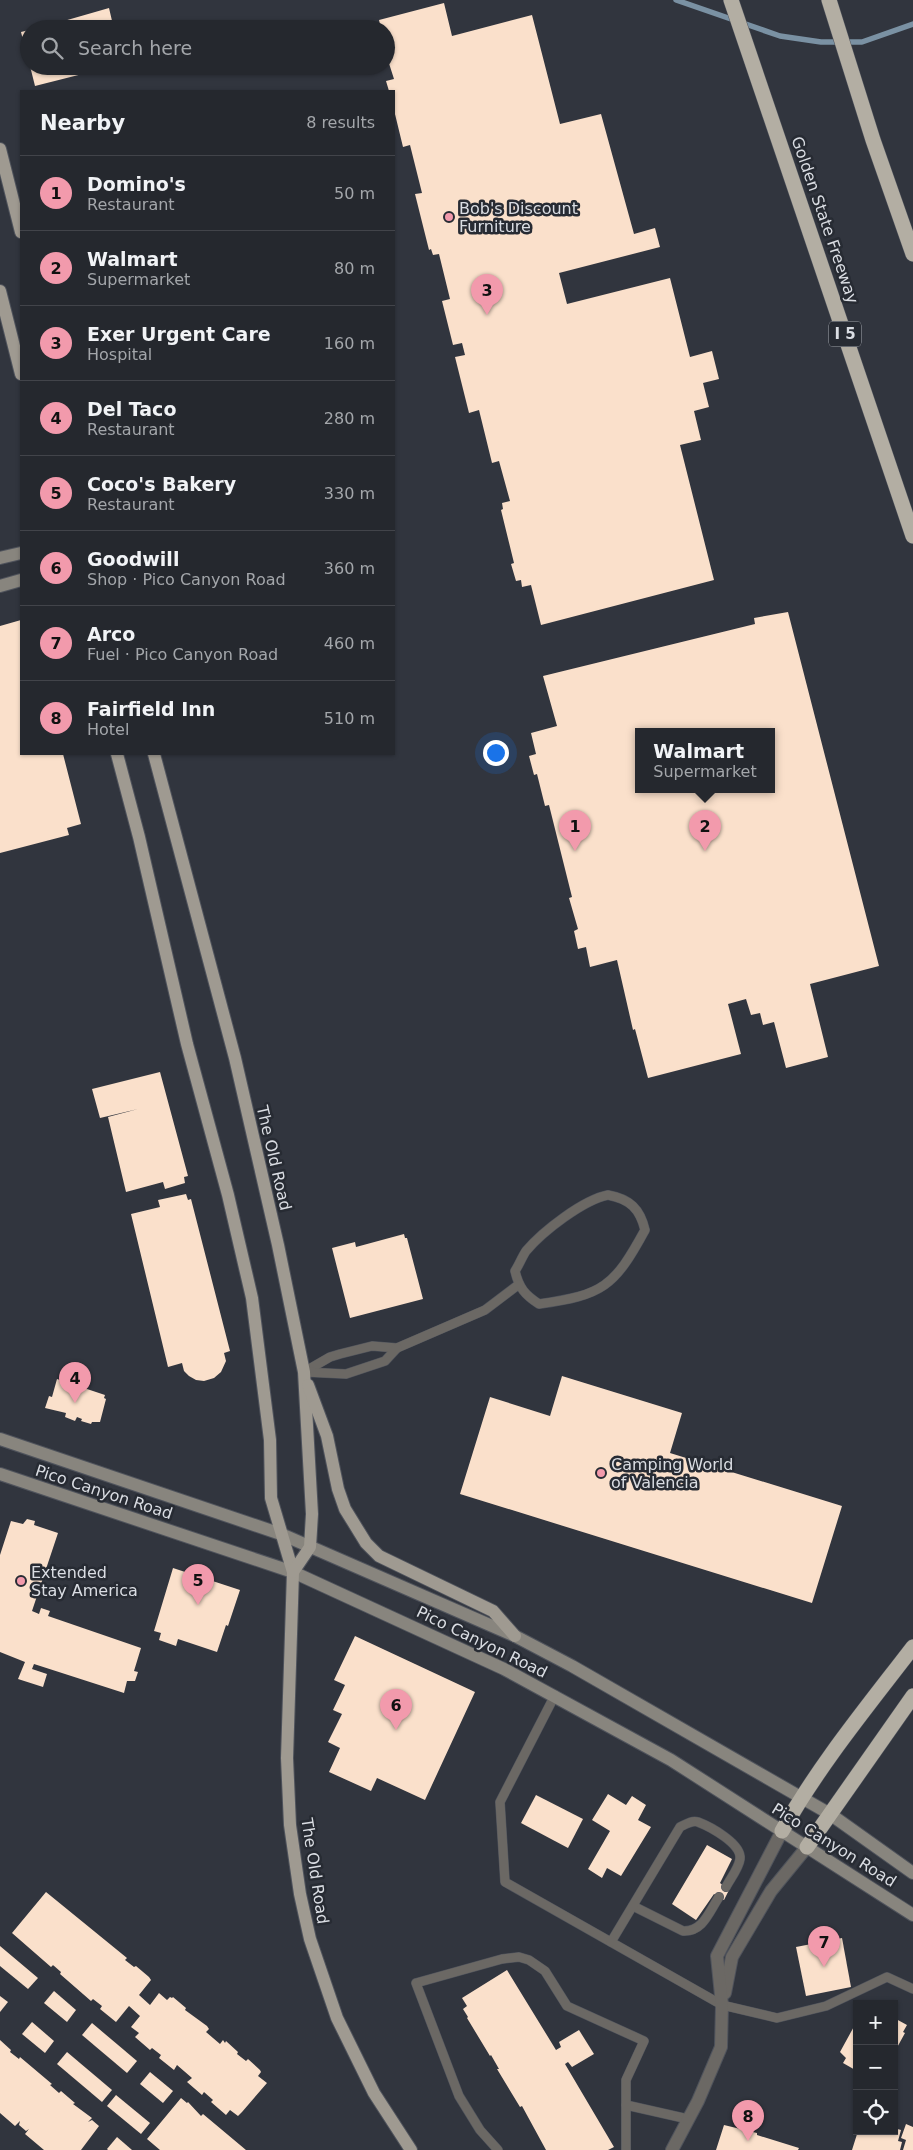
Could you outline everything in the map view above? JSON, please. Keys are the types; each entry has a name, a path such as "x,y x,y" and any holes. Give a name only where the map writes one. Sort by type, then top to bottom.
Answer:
{"highway":[{"name":"Golden State Freeway","path":"731,0 913,536"},
{"path":"829,0 873,140 913,254"},
{"path":"782,1831 801,1797 913,1647"},
{"path":"808,1847 913,1696"}],"main road":[{"path":"0,149 20,228"},
{"path":"0,290 20,370"},
{"path":"0,558 20,552"},
{"path":"0,586 20,580"},
{"name":"The Old Road","path":"117,755 139,837 187,1044 228,1195 252,1298 270,1440 271,1498 293,1572 287,1758 290,1825 300,1894 312,1947 337,2018 374,2093 411,2150"},
{"name":"The Old Road","path":"154,755 235,1058 278,1245 304,1372 312,1512 310,1547"},
{"path":"304,1372 327,1436 338,1489 345,1509 366,1543 379,1556 493,1612 515,1636"},
{"name":"Pico Canyon Road","path":"0,1439 281,1534 515,1636 572,1666 830,1814 913,1873"},
{"name":"Pico Canyon Road","path":"0,1474 293,1572 504,1669 671,1760 913,1915"},
{"path":"293,1572 310,1547"}],"street":[{"path":"672,2150 721,2046 722,2005 717,1956 782,1831"},
{"path":"722,2005 732,1957 771,1891 808,1847"}],"lane":[{"path":"608,1195 622,1197 634,1205 642,1217 645,1230 630,1258 623,1270 601,1288 576,1299 539,1304 526,1297 518,1285 515,1271 526,1251 564,1217 594,1198 608,1195"},
{"path":"304,1372 346,1374 385,1361 397,1348 485,1310 518,1285"},
{"path":"304,1372 330,1357 340,1354 372,1346 397,1348"},
{"path":"555,1696 500,1802 504,1882 722,2005 777,2018 826,2006 887,1977 913,1989"},
{"path":"611,1942 680,1827 689,1822 698,1822 734,1843 738,1850 740,1860 726,1887"},
{"path":"633,1906 683,1931 690,1931 698,1928 719,1897"},
{"path":"498,2150 480,2130 459,2096 416,1983 511,1957 529,1960 545,1971 567,2006 644,2041 626,2080 626,2150"},
{"path":"626,2105 688,2119"}],"building":[{"path":"444,3 452,36 532,15 560,124 601,114 634,234 655,228 660,247 559,273 567,304 670,278 690,357 712,351 719,379 703,383 709,407 694,411 701,440 680,445 714,580 541,625 531,585 522,587 521,580 516,581 511,564 514,563 501,510 503,509 502,503 510,501 499,461 492,463 479,410 469,413 455,357 465,355 462,343 453,345 442,301 450,299 439,254 433,255 431,249 429,250 415,194 422,193 410,145 403,147 395,114 395,90 389,90 386,81 394,79 393,75 395,75 395,20 379,20"},
{"path":"109,8 112,20 67,20"},
{"path":"32,75 78,75 35,86"},
{"path":"788,612 879,966 810,984 828,1057 786,1068 774,1022 763,1025 760,1013 751,1015 746,999 728,1004 741,1054 648,1078 635,1029 633,1030 617,960 590,967 586,947 578,949 574,931 578,929 569,898 572,897 549,805 545,806 537,774 534,775 529,756 536,754 531,733 557,726 543,676 755,624 754,618"},
{"path":"20,620 20,755 63,755 81,824 67,828 69,835 0,853 0,626"},
{"path":"160,1072 188,1176 184,1177 185,1183 165,1189 163,1182 126,1192 108,1117 138,1109 100,1118 92,1089"},
{"path":"186,1194 188,1200 191,1199 230,1351 224,1353 226,1361 221,1372 214,1378 204,1381 196,1380 189,1376 184,1371 182,1363 168,1367 131,1214 160,1207 158,1200"},
{"path":"404,1234 405,1238 407,1238 423,1299 350,1318 332,1248 355,1242 356,1247"},
{"name":"Camping World of Valencia","path":"562,1376 682,1413 670,1453 842,1506 812,1603 460,1494 490,1397 550,1416"},
{"path":"57,1379 105,1395 104,1398 106,1399 100,1422 92,1422 91,1424 81,1421 82,1419 77,1417 75,1421 65,1417 66,1413 45,1408 49,1396 52,1397"},
{"name":"Extended Stay America","path":"27,1519 35,1521 34,1525 58,1533 32,1611 39,1614 41,1608 50,1611 48,1616 141,1648 134,1671 138,1672 135,1681 127,1681 124,1693 34,1664 32,1669 47,1674 43,1687 18,1679 25,1662 0,1652 0,1555 11,1521 23,1524"},
{"path":"173,1568 240,1590 217,1652 178,1639 176,1646 159,1640 161,1633 154,1631"},
{"path":"355,1636 475,1692 425,1800 377,1778 371,1791 329,1772 340,1748 328,1742 342,1714 333,1710 345,1685 334,1680"},
{"path":"608,1794 626,1805 632,1796 646,1805 638,1820 651,1827 621,1876 607,1868 602,1878 588,1869 610,1831 592,1820"},
{"path":"536,1795 583,1819 568,1848 521,1823"},
{"path":"707,1845 732,1859 720,1883 729,1890 724,1900 714,1894 696,1920 672,1904"},
{"path":"46,1892 127,1958 125,1960 149,1977 151,1980 139,1995 150,2005 159,1993 167,2000 173,1997 186,2008 185,2010 207,2026 209,2029 206,2032 220,2044 223,2040 225,2043 226,2041 238,2052 237,2054 246,2061 248,2059 260,2070 261,2072 258,2076 267,2083 238,2116 230,2110 226,2115 211,2102 213,2100 204,2092 202,2095 187,2082 192,2078 177,2065 174,2070 159,2058 161,2055 152,2048 150,2050 135,2037 139,2033 131,2027 140,2016 129,2006 116,2022 100,2009 102,2006 93,1999 91,2001 60,1974 61,1972 53,1965 51,1967 12,1933"},
{"path":"842,1938 851,1987 806,1996 796,1947"},
{"path":"0,1946 38,1978 28,1989 0,1966"},
{"path":"507,1970 556,2050 561,2047 559,2042 579,2030 594,2054 572,2067 568,2062 565,2064 614,2147 608,2150 546,2150 522,2106 520,2107 497,2069 499,2069 467,2018 463,2009 467,2006 462,1998"},
{"path":"54,1991 76,2010 67,2022 44,2003"},
{"path":"0,1996 8,2002 0,2012"},
{"path":"898,2020 907,2025 903,2032 905,2033 898,2046"},
{"path":"32,2022 54,2041 45,2053 22,2034"},
{"path":"92,2023 137,2061 127,2073 82,2035"},
{"path":"853,2028 853,2069 843,2063 846,2058 840,2052"},
{"path":"0,2040 11,2050 10,2052 19,2059 20,2057 52,2084 50,2085 59,2093 61,2091 75,2103 73,2104 92,2118 88,2122 92,2120 99,2126 81,2150 44,2150 25,2134 29,2129 26,2131 19,2125 20,2121 15,2126 0,2113"},
{"path":"67,2052 112,2090 102,2102 57,2064"},
{"path":"150,2072 173,2091 163,2103 140,2084"},
{"path":"116,2095 150,2123 141,2134 107,2106"},
{"path":"181,2098 188,2102 201,2116 203,2114 246,2150 160,2150 147,2139"},
{"path":"906,2124 913,2127 913,2150 903,2150 906,2140 901,2138"},
{"path":"724,2125 757,2133 757,2135 799,2148 798,2150 716,2150"},
{"path":"898,2129 901,2130 898,2141 902,2142 900,2150 852,2150 857,2135 898,2135"},
{"path":"117,2137 132,2150 108,2150"}],"waterway":[{"path":"676,0 780,36 821,42 862,42 913,24"}],"place":[{"name":"Bob's Discount Furniture","path":"449,217"},
{"name":"Exer Urgent Care","path":"487,315"},
{"name":"Domino's","path":"575,851"},
{"name":"Walmart","path":"705,851"},
{"name":"Del Taco","path":"75,1403"},
{"name":"Camping World of Valencia","path":"601,1473"},
{"name":"Extended Stay America","path":"21,1581"},
{"name":"Coco's Bakery","path":"198,1605"},
{"name":"Goodwill","path":"396,1730"},
{"name":"Arco","path":"824,1967"},
{"name":"Fairfield Inn","path":"748,2141"}]}
